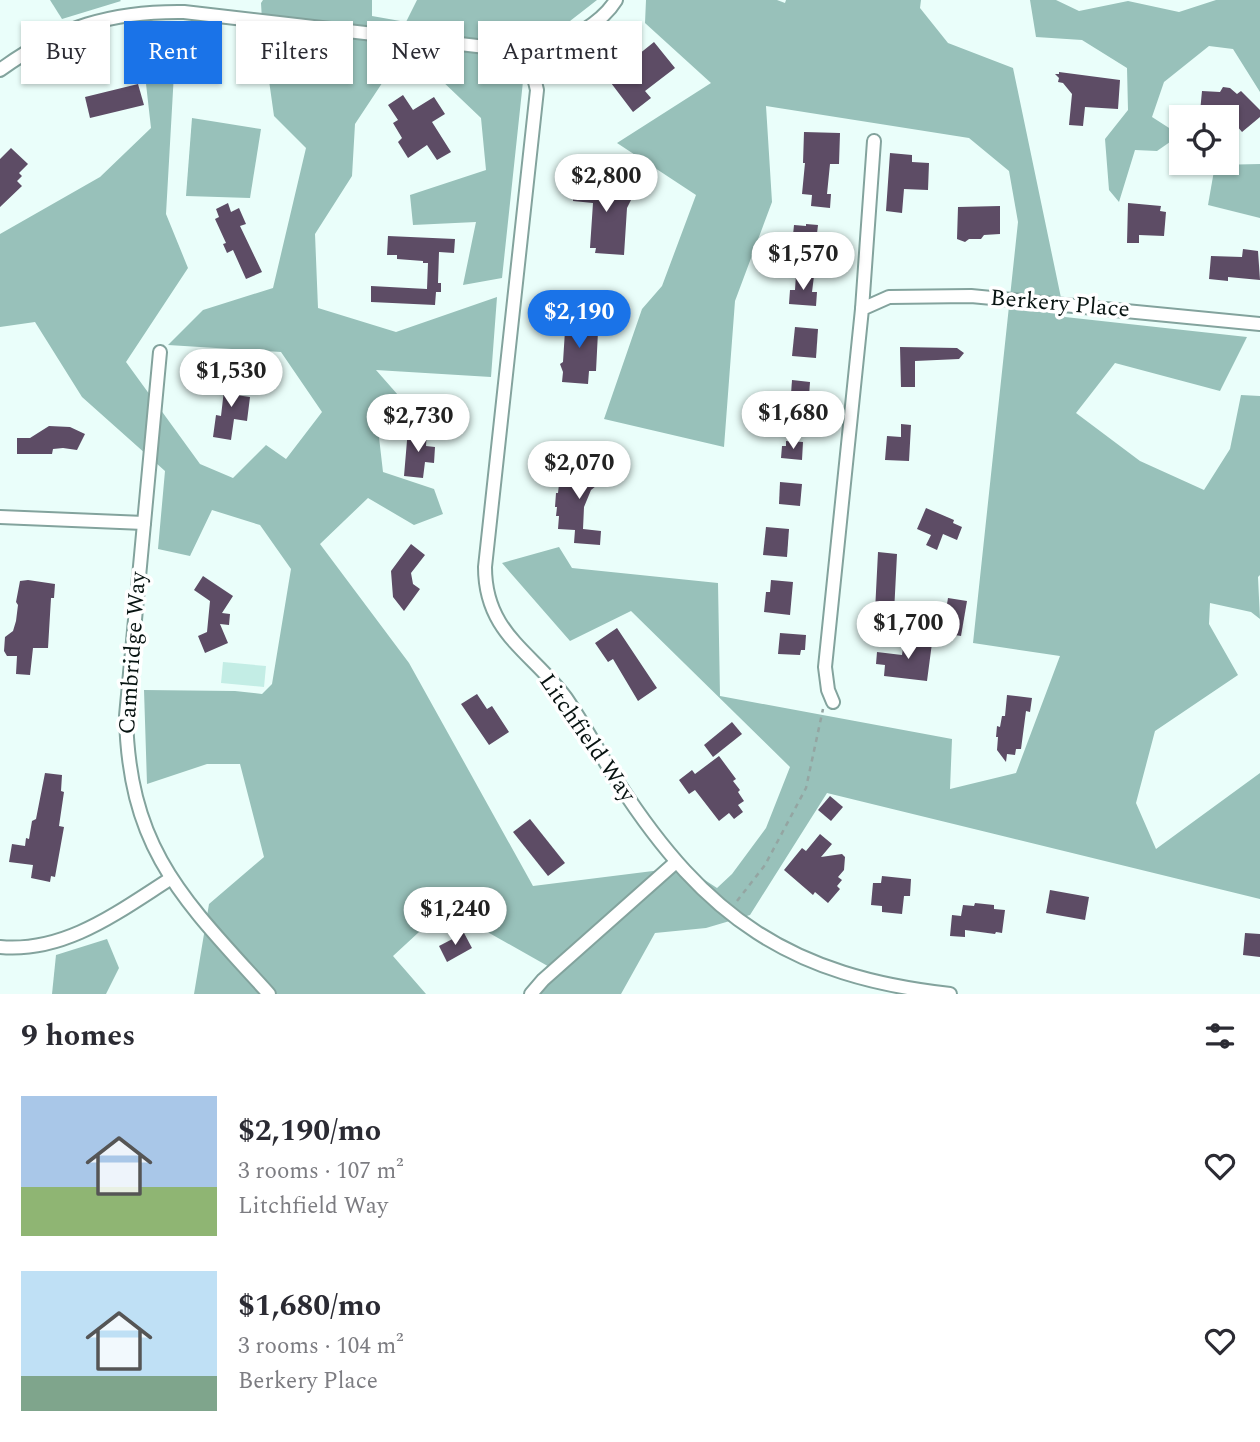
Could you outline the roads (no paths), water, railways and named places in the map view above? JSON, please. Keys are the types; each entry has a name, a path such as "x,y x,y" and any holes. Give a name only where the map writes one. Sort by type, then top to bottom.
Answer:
{"street":[{"path":"596,21 615,0"},
{"path":"0,70 30,49 66,31 97,20 156,12 184,12 478,46"},
{"name":"Litchfield Way","path":"535,84 537,90 487,547 485,581 491,607 507,635 566,699 619,784 676,862 728,912 770,941 830,969 893,987 950,994"},
{"path":"831,696 825,667 862,309 874,141"},
{"name":"Berkery Place","path":"862,309 889,297 971,296 1260,324"},
{"name":"Cambridge Way","path":"160,352 127,692 126,746 132,786 145,829 170,879 191,907 269,994"},
{"path":"0,517 144,523"},
{"path":"531,994 543,980 676,862"},
{"path":"0,947 32,947 75,935 170,879"}]}
